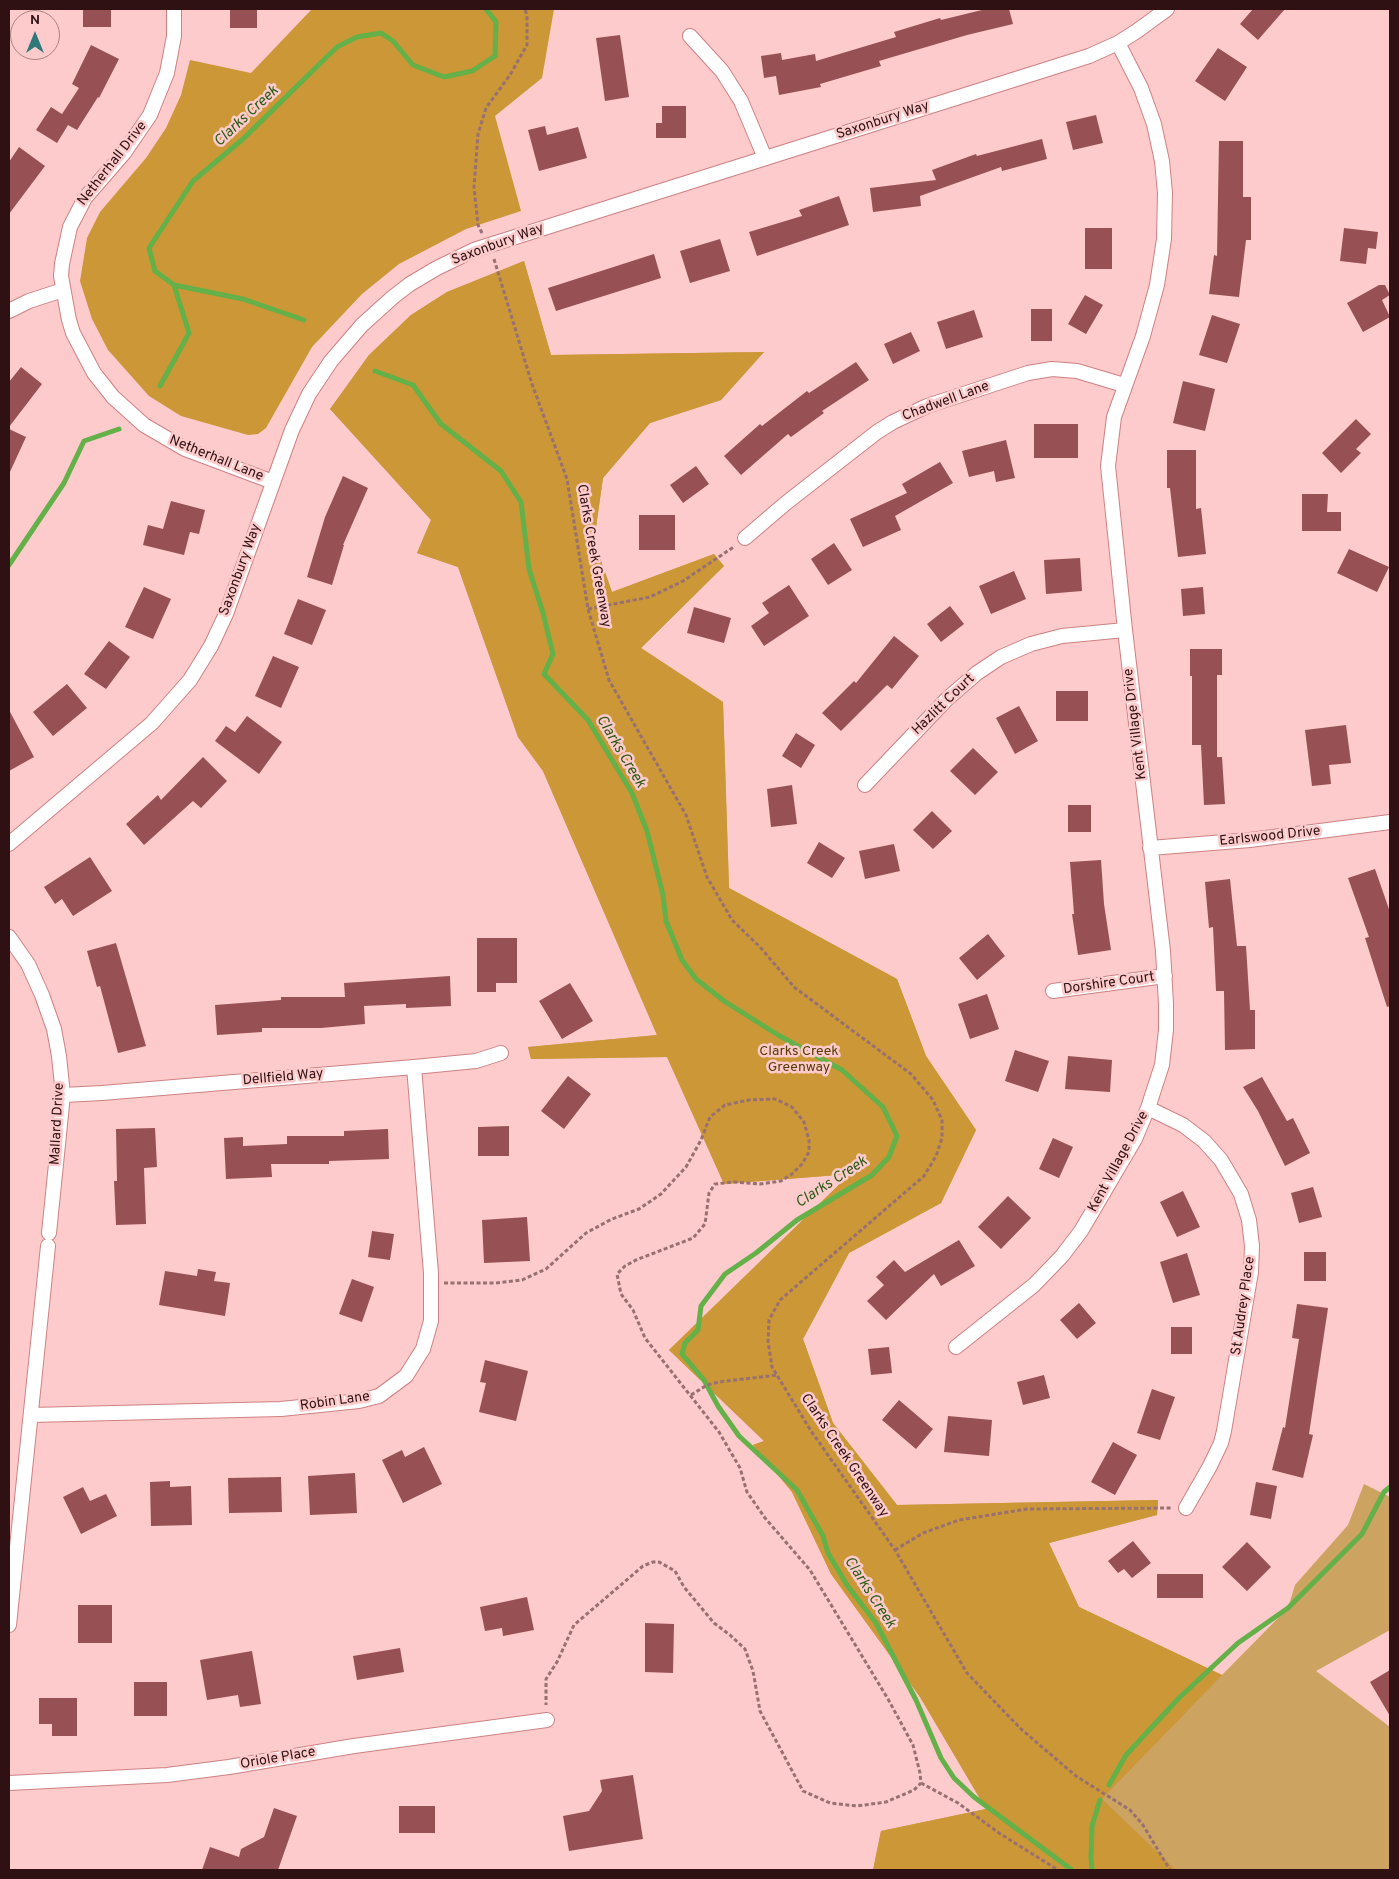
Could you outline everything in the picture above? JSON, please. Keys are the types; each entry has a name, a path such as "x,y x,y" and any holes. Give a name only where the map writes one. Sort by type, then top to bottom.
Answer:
{"street":[{"name":"Netherhall Drive","path":"63,290 62,264 67,236 74,217 85,198 124,153 142,128 163,87 172,52 174,9"},
{"name":"Saxonbury Way","path":"9,844 152,723 190,680 211,646 226,614 292,430 309,394 331,361 362,325 393,297 444,264 474,250 1089,56 1118,43 1167,9"},
{"path":"690,36 722,71 732,86 749,117 765,158"},
{"name":"Kent Village Drive","path":"956,1347 1017,1300 1062,1256 1081,1231 1135,1139 1148,1108 1162,1065 1166,1030 1165,976 1108,466 1114,417 1143,336 1157,285 1164,239 1165,194 1162,161 1154,124 1141,88 1118,43"},
{"path":"9,311 30,301 63,290"},
{"name":"Netherhall Lane","path":"63,290 69,320 86,359 94,373 119,403 144,425 185,449 273,482"},
{"name":"Chadwell Lane","path":"745,538 786,503 877,432 927,406 1028,373 1052,370 1078,371 1124,385"},
{"name":"Hazlitt Court","path":"865,785 947,699 977,673 1001,657 1031,644 1062,636 1125,630"},
{"name":"Earlswood Drive","path":"1150,848 1250,840 1390,822"},
{"name":"Mallard Drive","path":"9,937 28,964 54,1029 63,1095 9,1625"},
{"name":"Dorshire Court","path":"1053,991 1165,976"},
{"name":"Dellfield Way","path":"63,1095 102,1094 414,1067 476,1061 502,1053"},
{"name":"Robin Lane","path":"31,1415 280,1409 359,1401 378,1396 406,1376 423,1349 431,1321 431,1283 414,1067"},
{"name":"St Audrey Place","path":"1148,1108 1183,1125 1204,1141 1221,1160 1241,1194 1249,1220 1252,1246 1251,1272 1221,1443 1186,1508"},
{"name":"Oriole Place","path":"9,1783 167,1775 229,1767 354,1746 547,1720"}],"path":[{"name":"Clarks Creek Greenway","path":"525,9 527,16 527,45 510,75 486,108 478,134 474,187 478,225 496,261 532,384 568,479 588,609 609,680 686,815 707,877 732,920 760,947 794,987 911,1074 933,1100 942,1120 942,1138 936,1156 924,1176 780,1300 769,1320 768,1341 772,1367 811,1431 894,1550 966,1673 1021,1729 1076,1776 1130,1810 1143,1824 1170,1870"},
{"path":"588,609 650,597 683,581 745,538"},
{"path":"431,1283 496,1284 522,1280 546,1270 586,1233 612,1219 639,1209 661,1194 686,1167 701,1140 710,1117 724,1105 749,1100 775,1099 792,1107 804,1122 809,1140 809,1152 802,1164 792,1174 781,1181 760,1184 733,1182 716,1184 709,1193 705,1224 693,1238 636,1260 625,1266 617,1274 621,1294 633,1310 645,1338 718,1432 740,1468 747,1492 765,1518 810,1570 888,1699 913,1745 921,1783"},
{"path":"691,1395 707,1385 719,1382 777,1375"},
{"path":"894,1550 923,1533 959,1520 1026,1509 1186,1508"},
{"path":"547,1720 546,1680 557,1662 574,1625 642,1566 653,1562 660,1562 667,1565 674,1572 714,1623 730,1634 745,1649 752,1671 760,1711 804,1791 830,1803 856,1806 893,1799 914,1790 921,1783"},
{"path":"921,1783 958,1803 998,1833 1058,1870"}],"green space":[{"path":"312,9 554,9 542,78 495,116 521,211 466,229 399,264 362,294 312,347 266,428 258,434 248,435 181,416 149,396 108,350 92,319 80,281 87,238 100,212 146,158 166,128 181,95 190,60 251,73"},
{"name":"Clarks Creek Greenway","path":"524,261 551,355 764,352 721,400 650,423 603,478 594,541 612,592 714,554 724,566 641,648 723,702 729,888 897,979 926,1056 976,1130 941,1203 849,1253 803,1339 833,1423 897,1505 1158,1500 1157,1515 1049,1543 1079,1607 1222,1675 1288,1608 1295,1585 1348,1525 1364,1484 1390,1497 1390,1630 1316,1671 1390,1727 1390,1870 873,1870 881,1831 986,1809 920,1697 831,1574 792,1492 753,1445 764,1441 669,1350 850,1174 724,1184 667,1057 531,1059 528,1047 657,1035 543,771 518,737 458,567 417,553 431,520 330,409 369,355 411,315 447,292"},
{"name":"Clarks Creek Greenway","path":"524,261 551,355 764,352 721,400 650,423 603,478 594,541 612,592 714,554 724,566 641,648 723,702 729,888 897,979 926,1056 976,1130 941,1203 849,1253 803,1339 833,1423 897,1505 1158,1500 1157,1515 1049,1543 1079,1607 1222,1675 1102,1799 1176,1870 873,1870 881,1831 986,1809 920,1697 831,1574 792,1492 753,1445 764,1441 669,1350 850,1174 724,1184 667,1057 531,1059 528,1047 657,1035 543,771 518,737 458,567 417,553 431,520 330,409 369,355 411,315 447,292"}],"building":[{"path":"83,9 111,9 111,27 83,27"},
{"path":"230,9 257,9 257,28 230,28"},
{"path":"986,9 1009,9 1013,24 967,35 879,61 881,66 820,84 821,87 779,95 776,76 764,78 761,56 781,53 782,60 815,54 816,61 896,37 894,32 940,18 941,20"},
{"path":"1253,9 1285,9 1258,40 1240,24"},
{"path":"620,35 629,97 605,101 596,38"},
{"path":"91,45 119,59 99,98 77,130 68,125 57,143 36,130 51,107 62,114 79,88 72,84"},
{"path":"1218,48 1247,67 1225,101 1195,81"},
{"path":"662,106 686,106 686,138 656,138 656,123 662,123"},
{"path":"1096,115 1103,143 1073,150 1066,122"},
{"path":"545,126 547,135 578,127 587,158 539,171 528,130"},
{"path":"1042,139 1047,159 1002,171 1001,167 920,196 921,206 873,212 870,188 936,180 932,170 976,154 977,156"},
{"path":"1219,141 1243,141 1243,197 1251,197 1251,240 1246,240 1239,297 1209,294 1214,255 1217,256"},
{"path":"19,147 45,166 9,214 9,162"},
{"path":"839,196 849,225 757,256 749,232 802,216 799,210"},
{"path":"1085,228 1112,228 1112,269 1085,269"},
{"path":"1344,228 1378,232 1376,249 1368,248 1366,264 1340,261"},
{"path":"720,239 730,271 690,283 680,251"},
{"path":"654,254 661,278 556,311 548,288"},
{"path":"1379,285 1385,285 1390,295 1382,300 1390,317 1363,332 1347,303"},
{"path":"1085,295 1103,305 1086,334 1068,324"},
{"path":"1031,309 1052,309 1052,341 1031,341"},
{"path":"974,310 983,337 946,349 937,322"},
{"path":"1212,315 1240,324 1227,363 1199,355"},
{"path":"911,332 920,351 893,364 884,344"},
{"path":"856,362 869,380 822,411 824,413 791,437 788,434 741,475 724,456 760,424 762,426 807,391 809,393"},
{"path":"21,367 42,384 9,427 9,382"},
{"path":"1183,381 1215,389 1205,431 1173,423"},
{"path":"1356,419 1371,434 1356,449 1361,453 1341,473 1322,453"},
{"path":"1034,424 1078,424 1078,458 1034,458"},
{"path":"9,429 26,437 9,474"},
{"path":"1006,440 1015,478 996,482 994,471 969,477 962,451"},
{"path":"1167,450 1196,450 1196,509 1201,508 1206,554 1178,557 1170,488 1167,488"},
{"path":"940,462 953,483 895,516 901,530 863,547 850,519 907,493 902,484"},
{"path":"696,466 709,484 683,503 670,485"},
{"path":"343,476 368,488 343,545 332,585 307,577 325,517"},
{"path":"1302,494 1328,494 1327,512 1341,512 1341,531 1302,531"},
{"path":"171,501 205,510 199,534 190,532 184,555 143,545 148,525 163,529"},
{"path":"639,515 675,515 675,550 639,550"},
{"path":"834,543 852,570 828,585 811,559"},
{"path":"1349,549 1389,567 1377,592 1337,573"},
{"path":"1080,558 1082,591 1046,594 1044,560"},
{"path":"1014,571 1026,599 991,614 979,586"},
{"path":"789,585 809,616 764,646 751,626 769,613 762,603"},
{"path":"144,587 171,599 153,639 125,627"},
{"path":"1203,587 1205,614 1183,616 1181,589"},
{"path":"298,599 326,610 312,645 284,634"},
{"path":"950,606 964,624 941,642 927,624"},
{"path":"694,607 731,618 724,643 687,633"},
{"path":"894,636 919,656 892,689 887,685 841,731 822,713 854,681 856,683"},
{"path":"109,641 130,657 106,689 84,674"},
{"path":"1190,649 1222,649 1222,675 1217,675 1217,757 1222,757 1225,804 1204,805 1201,745 1192,745"},
{"path":"273,656 299,667 281,708 255,696"},
{"path":"67,684 87,708 53,736 33,712"},
{"path":"1056,691 1088,691 1088,721 1056,721"},
{"path":"1019,706 1038,741 1015,754 996,718"},
{"path":"9,710 34,757 9,771"},
{"path":"247,716 282,742 259,774 215,741 226,726 235,732"},
{"path":"1346,725 1351,763 1329,765 1331,784 1312,786 1305,730"},
{"path":"796,733 815,745 801,768 782,756"},
{"path":"973,748 998,772 975,795 950,771"},
{"path":"203,757 227,781 201,808 193,801 144,845 126,824 158,795 161,800"},
{"path":"792,785 797,824 771,827 767,789"},
{"path":"1068,805 1091,805 1091,832 1068,832"},
{"path":"932,811 952,831 933,849 913,830"},
{"path":"819,842 845,858 832,878 807,863"},
{"path":"894,844 900,871 865,879 859,851"},
{"path":"90,857 112,891 73,916 62,899 55,904 44,887"},
{"path":"1101,860 1104,904 1111,950 1078,955 1072,914 1074,914 1070,862"},
{"path":"1375,869 1390,912 1390,1006 1387,1007 1365,938 1369,937 1348,878"},
{"path":"1230,879 1237,946 1246,946 1250,1010 1255,1010 1255,1049 1225,1050 1224,991 1216,991 1213,927 1209,928 1205,882"},
{"path":"988,934 1005,956 977,980 959,958"},
{"path":"477,938 517,938 517,983 496,983 496,992 477,992"},
{"path":"116,943 146,1046 118,1053 100,986 97,987 87,951"},
{"path":"450,976 451,1006 406,1008 406,1004 364,1006 365,1024 321,1028 262,1028 262,1032 217,1035 215,1005 281,1000 281,997 345,997 344,983"},
{"path":"570,983 593,1021 562,1039 539,1001"},
{"path":"987,994 999,1029 970,1039 958,1004"},
{"path":"1015,1050 1049,1061 1038,1092 1005,1081"},
{"path":"1068,1056 1112,1060 1110,1092 1065,1089"},
{"path":"568,1076 591,1094 564,1129 541,1111"},
{"path":"1262,1077 1287,1121 1293,1118 1310,1153 1285,1166 1258,1111 1243,1087"},
{"path":"509,1126 509,1156 478,1156 478,1127"},
{"path":"155,1128 157,1167 144,1168 146,1224 116,1225 114,1181 117,1181 116,1129"},
{"path":"388,1129 389,1159 329,1161 329,1164 271,1164 272,1177 226,1179 224,1138 243,1137 243,1146 287,1144 287,1136 344,1136 344,1131"},
{"path":"1053,1138 1073,1147 1059,1178 1039,1169"},
{"path":"1313,1187 1322,1217 1299,1223 1291,1193"},
{"path":"1183,1191 1200,1227 1177,1237 1160,1202"},
{"path":"1008,1196 1031,1218 1001,1249 978,1227"},
{"path":"527,1217 530,1261 484,1263 482,1220"},
{"path":"372,1231 394,1234 390,1260 368,1257"},
{"path":"959,1240 975,1266 941,1286 934,1274 886,1320 867,1301 884,1285 876,1277 894,1260 905,1272"},
{"path":"1304,1252 1326,1252 1326,1281 1304,1281"},
{"path":"1187,1253 1200,1295 1173,1303 1160,1262"},
{"path":"198,1269 216,1272 214,1281 230,1283 225,1316 159,1305 165,1271 197,1276"},
{"path":"352,1279 374,1287 362,1322 339,1314"},
{"path":"1079,1303 1096,1323 1077,1339 1060,1320"},
{"path":"1297,1304 1328,1308 1309,1434 1313,1435 1303,1478 1272,1470 1283,1427 1285,1428 1299,1339 1292,1338"},
{"path":"1171,1327 1192,1327 1192,1354 1171,1354"},
{"path":"889,1347 892,1373 871,1375 868,1349"},
{"path":"485,1360 528,1371 516,1421 479,1412 486,1383 480,1382"},
{"path":"1044,1375 1050,1398 1023,1405 1017,1382"},
{"path":"1152,1389 1175,1397 1160,1440 1137,1433"},
{"path":"899,1400 933,1429 916,1449 882,1420"},
{"path":"948,1416 992,1420 989,1456 944,1452"},
{"path":"1113,1442 1137,1455 1115,1495 1091,1482"},
{"path":"424,1447 442,1484 403,1503 382,1460 402,1450 405,1457"},
{"path":"355,1473 357,1513 310,1515 308,1476"},
{"path":"281,1477 282,1512 229,1513 228,1478"},
{"path":"170,1481 170,1487 191,1486 192,1525 151,1526 150,1482"},
{"path":"1256,1482 1277,1486 1271,1519 1250,1515"},
{"path":"83,1487 90,1501 106,1494 117,1516 81,1534 63,1497"},
{"path":"1133,1541 1151,1563 1132,1578 1124,1569 1118,1573 1108,1561"},
{"path":"1247,1542 1271,1567 1247,1591 1222,1567"},
{"path":"1157,1574 1203,1574 1203,1598 1157,1598"},
{"path":"527,1597 534,1630 503,1636 502,1628 485,1631 480,1607"},
{"path":"78,1605 112,1605 112,1643 78,1643"},
{"path":"645,1623 674,1624 673,1673 645,1672"},
{"path":"400,1648 404,1672 357,1680 353,1656"},
{"path":"252,1651 261,1704 240,1707 238,1695 207,1700 200,1660"},
{"path":"1390,1670 1390,1716 1370,1682"},
{"path":"134,1682 167,1682 167,1716 134,1716"},
{"path":"39,1698 77,1698 77,1736 52,1736 52,1724 39,1724"},
{"path":"633,1775 643,1839 569,1851 563,1816 589,1811 602,1791 600,1780"},
{"path":"399,1806 435,1806 435,1833 399,1833"},
{"path":"274,1808 297,1816 278,1870 202,1870 210,1847 239,1857 241,1849 264,1837"}],"waterway":[{"name":"Clarks Creek","path":"304,320 243,299 174,285 155,271 149,248 193,181 243,139 337,47 357,37 381,33 393,41 413,65 444,77 472,71 495,56 496,22 486,9"},
{"path":"160,386 189,333 174,285"},
{"name":"Clarks Creek","path":"375,371 413,385 441,424 501,471 521,502 529,569 543,613 553,654 544,674 588,720 632,793 647,831 663,895 666,921 682,960 696,979 724,1001 778,1035 842,1070 883,1107 897,1136 889,1157 872,1175 797,1220 756,1253 725,1274 701,1306 698,1330 685,1343 682,1354 704,1380 718,1406 739,1436 797,1490 823,1536 828,1553 847,1585 876,1623 916,1700 941,1758 954,1778 974,1797 1072,1870"},
{"path":"9,565 64,483 84,441 119,429"},
{"path":"1109,1785 1126,1755 1179,1698 1238,1643 1288,1608 1362,1534 1384,1492 1390,1487"},
{"path":"1092,1870 1092,1826 1100,1800"}]}
